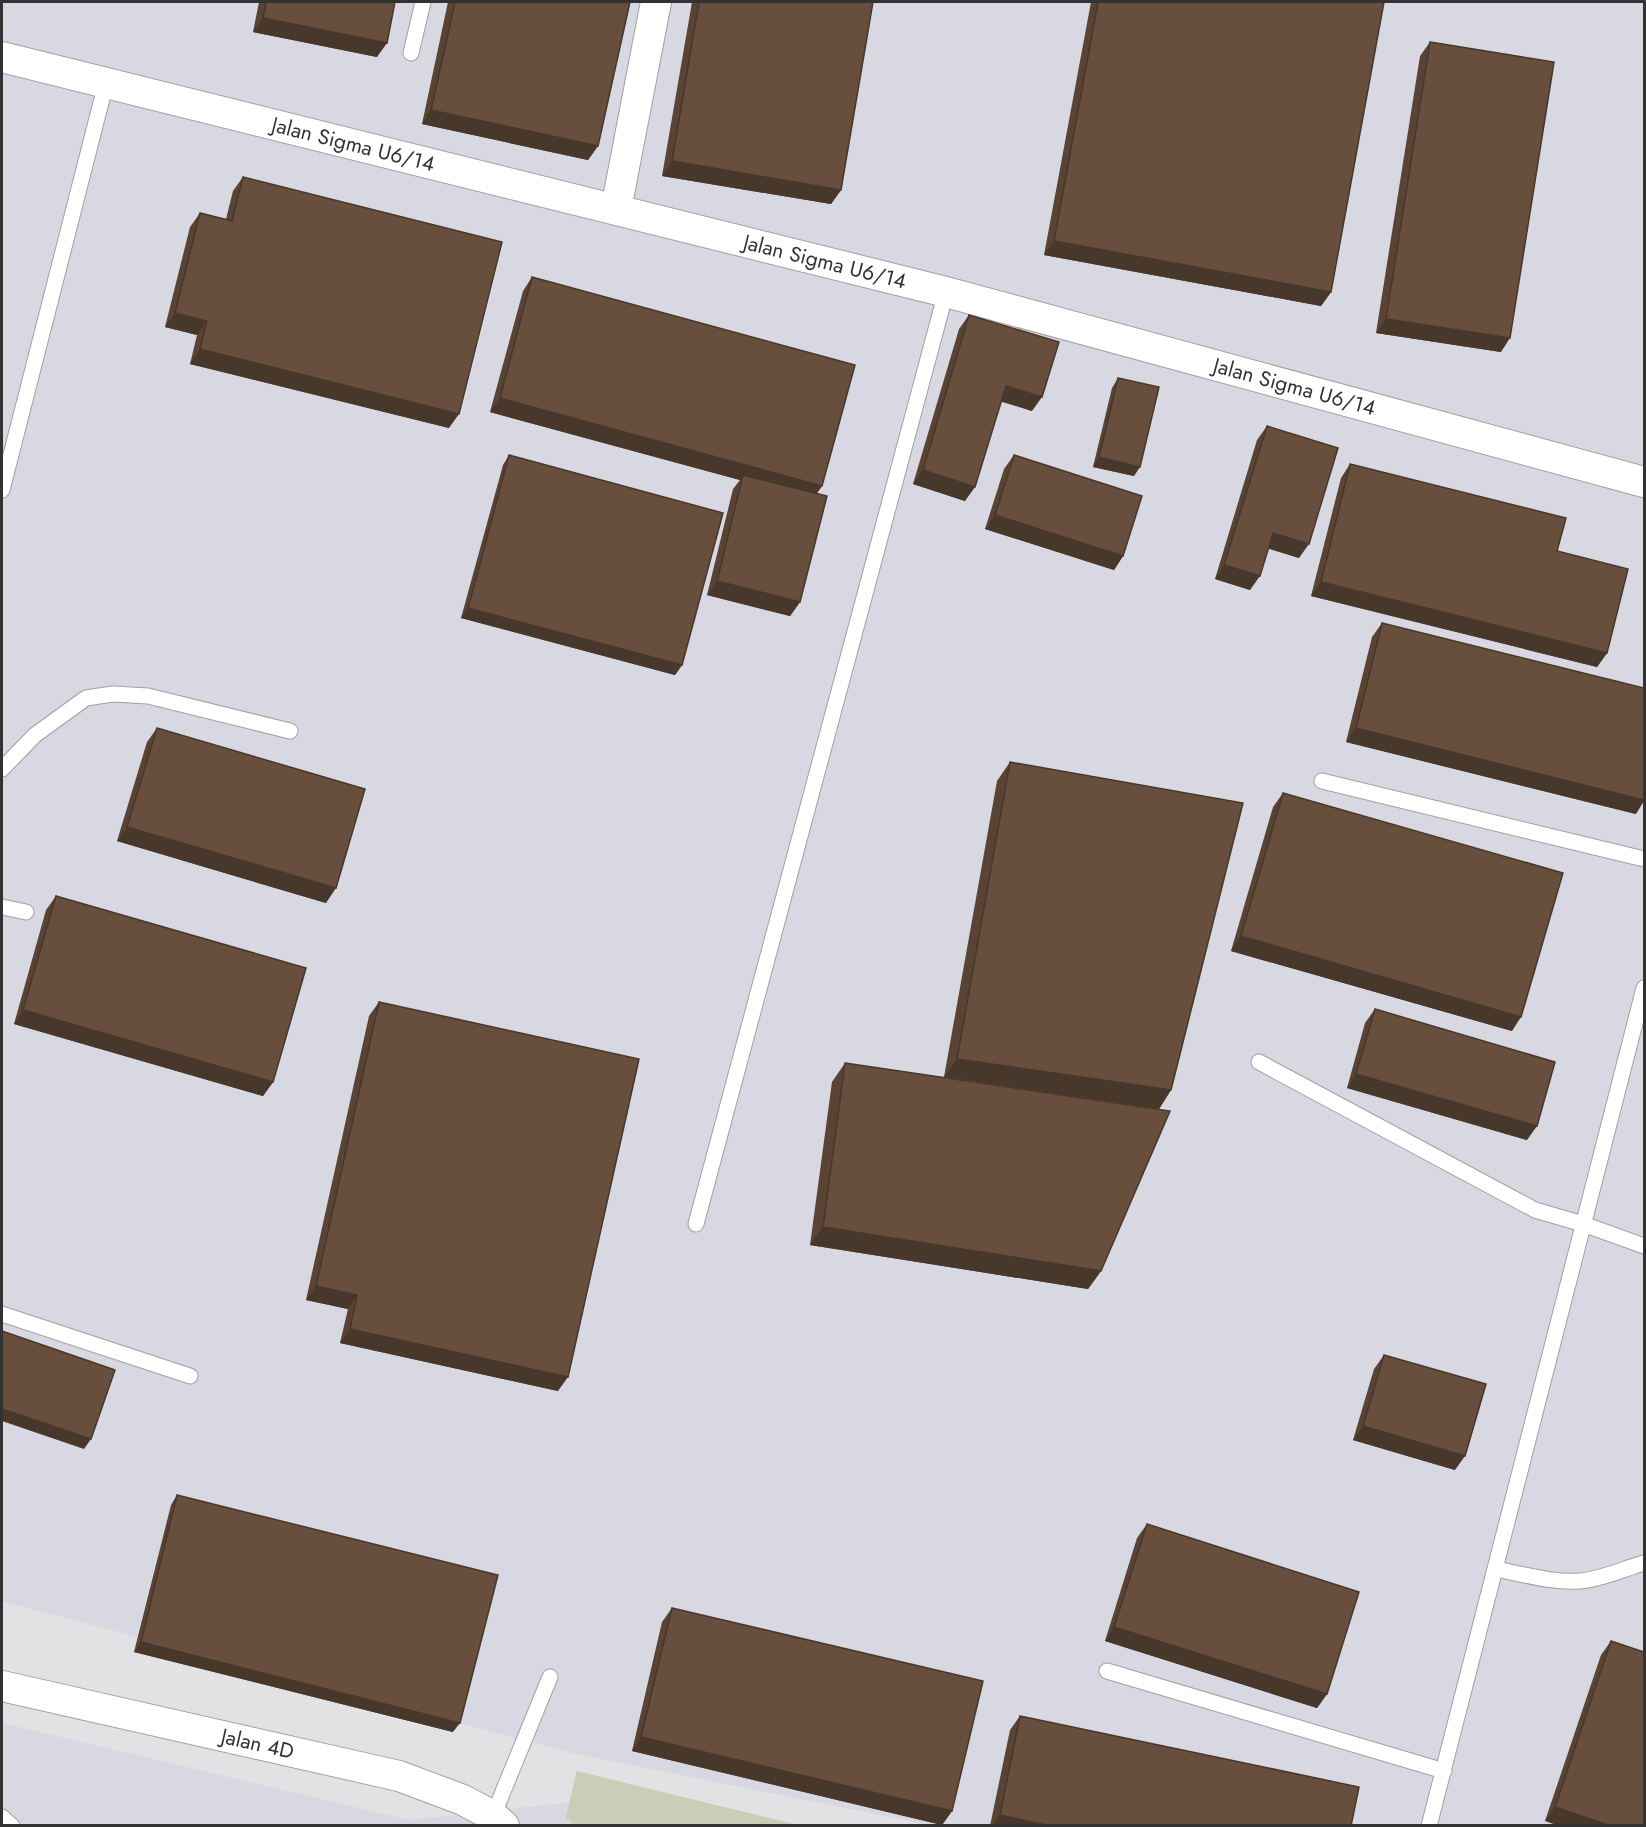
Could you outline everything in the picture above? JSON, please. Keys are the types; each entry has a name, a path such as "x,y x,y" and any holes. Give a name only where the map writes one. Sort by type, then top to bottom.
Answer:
{"street":[{"path":"616,209 656,2"},
{"name":"Jalan Sigma U6/14","path":"2,57 946,292 1644,482"},
{"name":"Jalan 4D","path":"2,1686 399,1776 463,1800 498,1821"}],"lane":[{"path":"411,52 423,2"},
{"path":"2,490 105,83"},
{"path":"696,1224 946,292"},
{"path":"2,769 35,735 86,698 113,694 148,696 290,731"},
{"path":"1322,781 1644,859"},
{"path":"2,907 26,912"},
{"path":"1429,1826 1644,988"},
{"path":"1259,1062 1535,1210 1644,1246"},
{"path":"2,1314 190,1376"},
{"path":"1496,1569 1579,1581 1606,1576 1644,1563"},
{"path":"1107,1671 1444,1771"},
{"path":"498,1821 550,1677"},
{"path":"2,1818 12,1826"}],"shaded area":[{"path":"2,2 1644,2 1644,1825 929,1825 572,1753 2,1601"},
{"path":"2,1723 409,1820 618,1797 741,1826 2,1826"}],"green space":[{"path":"577,1770 798,1825 574,1825 566,1817"}],"building":[{"path":"266,2 395,2 387,43 263,18"},
{"path":"455,2 630,2 598,146 431,110"},
{"path":"699,2 873,2 841,190 672,161"},
{"path":"1098,2 1384,2 1331,292 1054,241"},
{"path":"1430,42 1554,62 1510,338 1386,319"},
{"path":"243,177 502,242 459,414 200,349 207,321 175,313 200,213 232,221"},
{"path":"532,277 855,365 822,486 500,398"},
{"path":"969,315 1059,342 1042,397 1006,386 975,487 923,470"},
{"path":"1118,378 1159,387 1140,467 1099,457"},
{"path":"1267,426 1338,448 1309,544 1273,533 1260,576 1224,565"},
{"path":"509,455 723,513 682,665 468,608"},
{"path":"1014,455 1142,496 1123,556 995,515"},
{"path":"1350,464 1566,518 1557,551 1628,569 1607,653 1321,582"},
{"path":"743,475 827,496 800,602 717,581"},
{"path":"1382,623 1644,688 1644,800 1356,728"},
{"path":"157,728 365,789 336,888 127,827"},
{"path":"1010,762 1243,803 1171,1090 957,1059"},
{"path":"1283,793 1563,873 1521,1017 1241,936"},
{"path":"56,896 306,968 273,1082 23,1010"},
{"path":"379,1002 639,1059 568,1377 350,1329 357,1295 316,1286"},
{"path":"1375,1009 1555,1062 1537,1126 1356,1074"},
{"path":"845,1063 1170,1111 1101,1271 823,1227"},
{"path":"2,1331 115,1370 91,1439 2,1409"},
{"path":"1384,1355 1486,1384 1465,1456 1363,1426"},
{"path":"177,1495 498,1575 460,1723 141,1642"},
{"path":"1147,1524 1359,1592 1327,1694 1114,1627"},
{"path":"672,1608 983,1681 952,1811 641,1737"},
{"path":"1611,1641 1644,1652 1644,1826 1611,1826 1555,1807"},
{"path":"1020,1716 1359,1787 1351,1826 1050,1826 1000,1815"}]}
